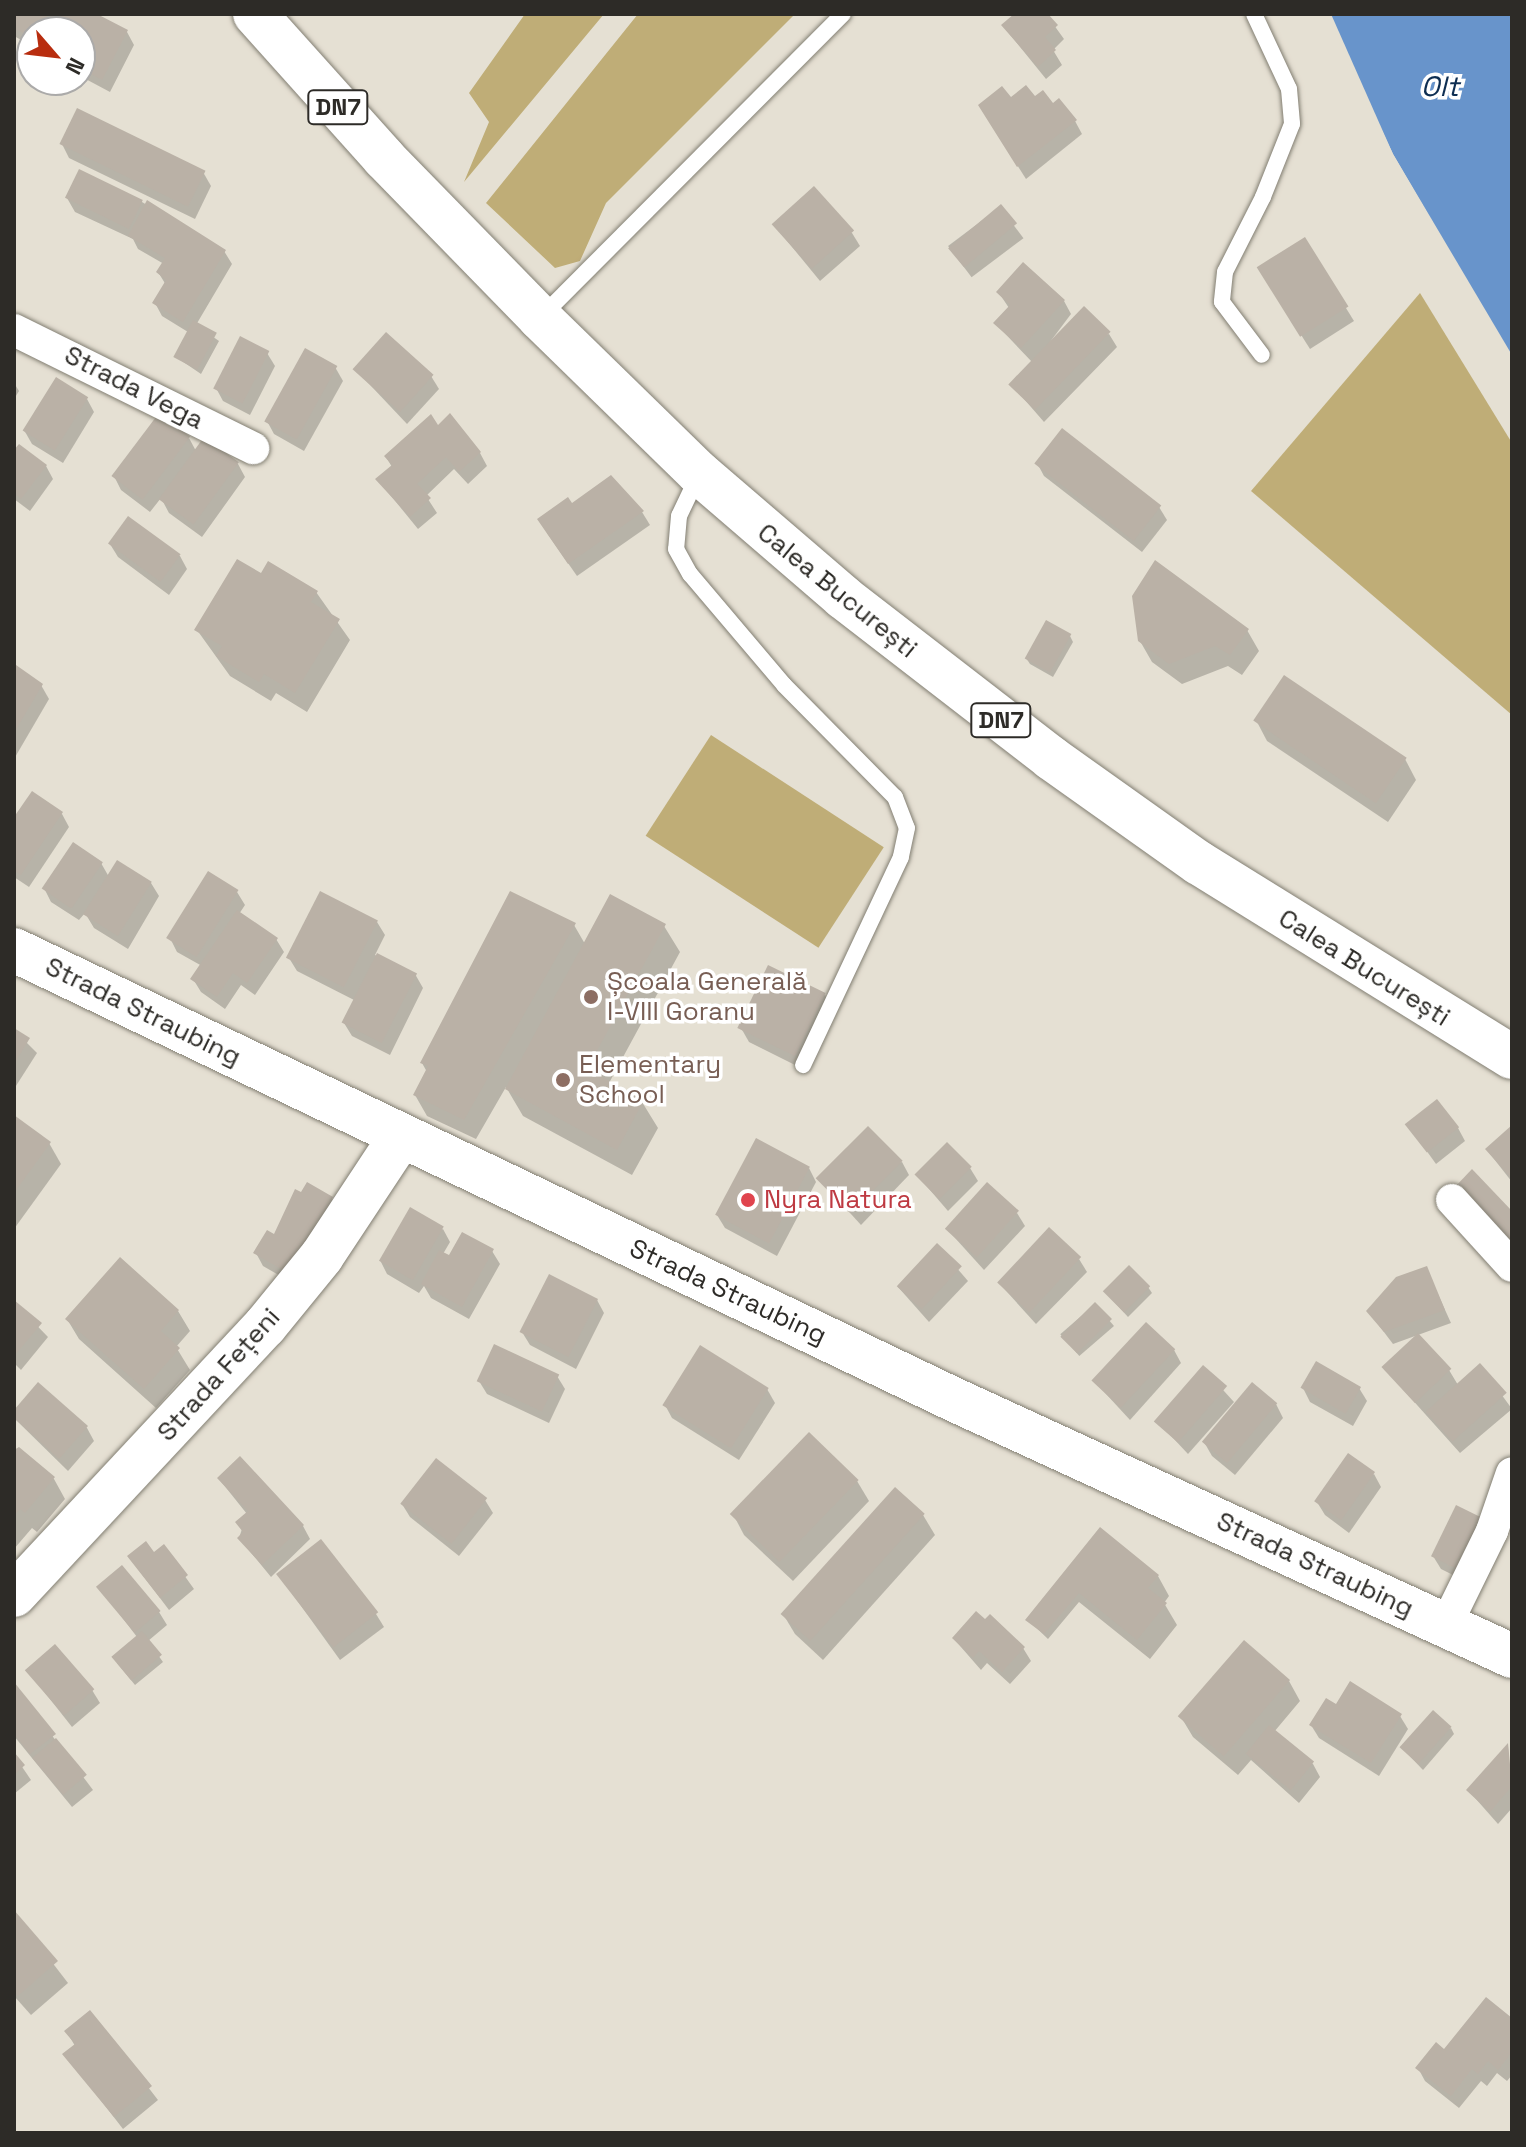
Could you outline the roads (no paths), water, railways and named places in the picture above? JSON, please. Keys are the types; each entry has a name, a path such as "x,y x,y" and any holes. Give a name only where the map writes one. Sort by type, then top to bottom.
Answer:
{"main road":[{"name":"Calea București","path":"255,14 384,158 540,318 699,473 843,597 1051,758 1264,905 1512,1057"},
{"name":"Strada Straubing","path":"14,950 955,1400 1512,1656"},
{"name":"Strada Fețeni","path":"14,1595 265,1326 330,1244 401,1136"}],"street":[{"name":"Strada Vega","path":"14,330 253,448"},
{"path":"1452,1200 1512,1266"},
{"name":"Strada Straubing","path":"1446,1625 1492,1531 1512,1473"}],"lane":[{"path":"540,318 843,14"},
{"path":"1254,14 1289,89 1292,124 1263,197 1225,272 1222,302 1262,355"},
{"path":"699,473 679,516 676,549 690,574 784,685 895,797 907,828 901,857 803,1065"}],"water":[{"name":"Olt","path":"1331,14 1512,14 1512,355 1393,154"}],"place":[{"name":"Școala Generală I-VIII Goranu","path":"591,997"},
{"name":"Elementary School","path":"563,1080"},
{"name":"Nyra Natura","path":"748,1200"}]}
